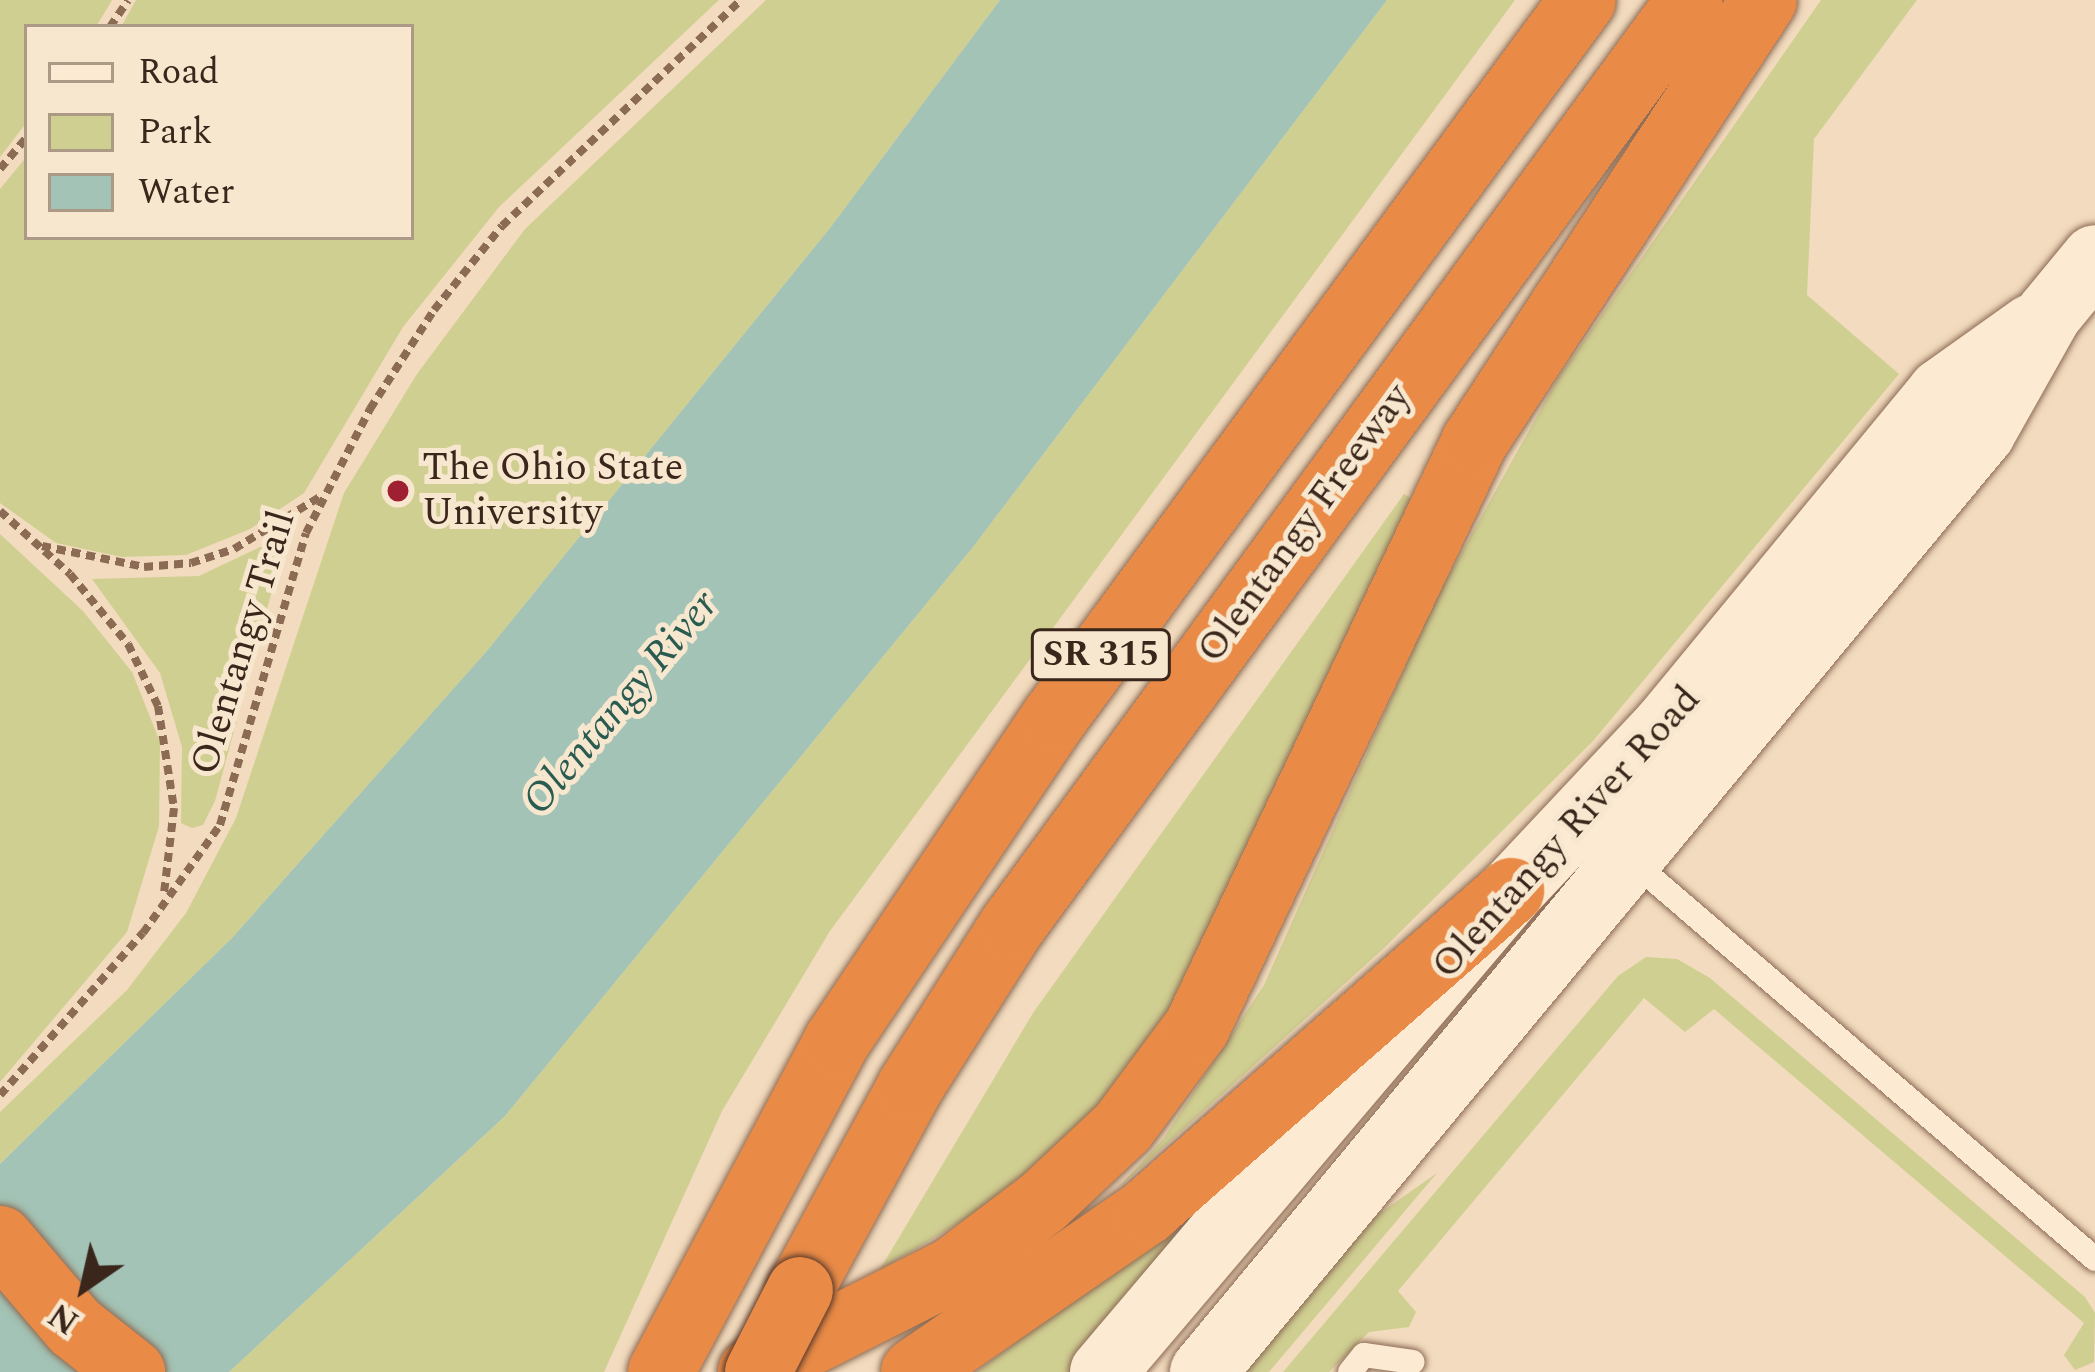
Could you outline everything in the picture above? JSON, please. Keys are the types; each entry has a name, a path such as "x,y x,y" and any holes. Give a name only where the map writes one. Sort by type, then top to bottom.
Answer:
{"highway":[{"name":"SR 315","path":"668,1359 837,1041 1017,774 1583,0"},
{"name":"Olentangy Freeway","path":"754,1372 910,1087 1013,925 1690,0"},
{"path":"754,1372 953,1270 1123,1127 1197,1027 1474,441 1764,0"},
{"path":"914,1372 1147,1211 1511,892"},
{"path":"0,1239 75,1327 132,1372"}],"main road":[{"name":"Olentangy River Road","path":"1203,1372 1605,839 1665,727 1940,392 2049,314 2095,258"},
{"name":"Olentangy River Road","path":"1103,1372 1511,892 1605,839"}],"lane":[{"path":"1605,839 2095,1259"},
{"path":"1350,1372 1364,1355 1413,1362"}],"path":[{"name":"Olentangy Trail","path":"0,1095 143,933 164,895 220,825 272,632 321,496 434,310 502,226 741,0"},
{"path":"0,169 24,141"},
{"path":"41,546 100,562 190,563 234,549 321,496"},
{"path":"0,511 41,546 128,644 158,706 174,808 164,895"}],"green space":[{"path":"0,0 112,0 98,24 24,24 24,126 0,157"},
{"path":"136,0 719,0 499,207 403,327 304,493 250,529 186,555 122,557 56,543 0,503 0,189 24,160 24,240 414,240 414,24 123,24"},
{"path":"766,0 1000,0 830,228 486,652 232,938 0,1164 0,1112 127,990 186,913 236,818 344,493 417,374 525,229"},
{"path":"1387,0 1515,0 830,931 722,1111 604,1372 229,1372 505,1116 973,547"},
{"path":"1821,0 1917,0 1814,139 1807,295 1899,374 1593,741 1383,949 1117,1189 1163,1139 1264,985 1433,604 1558,378"},
{"path":"1404,494 1421,505 1157,1046 1120,1093 992,1203 879,1271 1033,1013"},
{"path":"0,534 83,611 132,672 160,742 159,826 127,932 0,1082"},
{"path":"271,542 283,550 215,801 203,825 192,828 181,823 182,747 160,673 92,579 199,576"},
{"path":"1646,957 1677,959 1710,978 2085,1297 2095,1313 2094,1362 2075,1370 2064,1355 2084,1323 1714,1009 1685,1032 1644,998 1398,1291 1416,1312 1409,1327 1369,1332 1329,1372 1283,1372 1618,976"},
{"path":"1437,1173 1269,1372 1242,1372 1370,1220"},
{"path":"1166,1231 1179,1242 1071,1372 976,1372"}],"water":[{"name":"Olentangy River","path":"1000,0 1387,0 973,547 505,1116 229,1372 0,1372 0,1164 232,938 486,652 830,228"}],"place":[{"name":"The Ohio State University","path":"398,491"}]}
